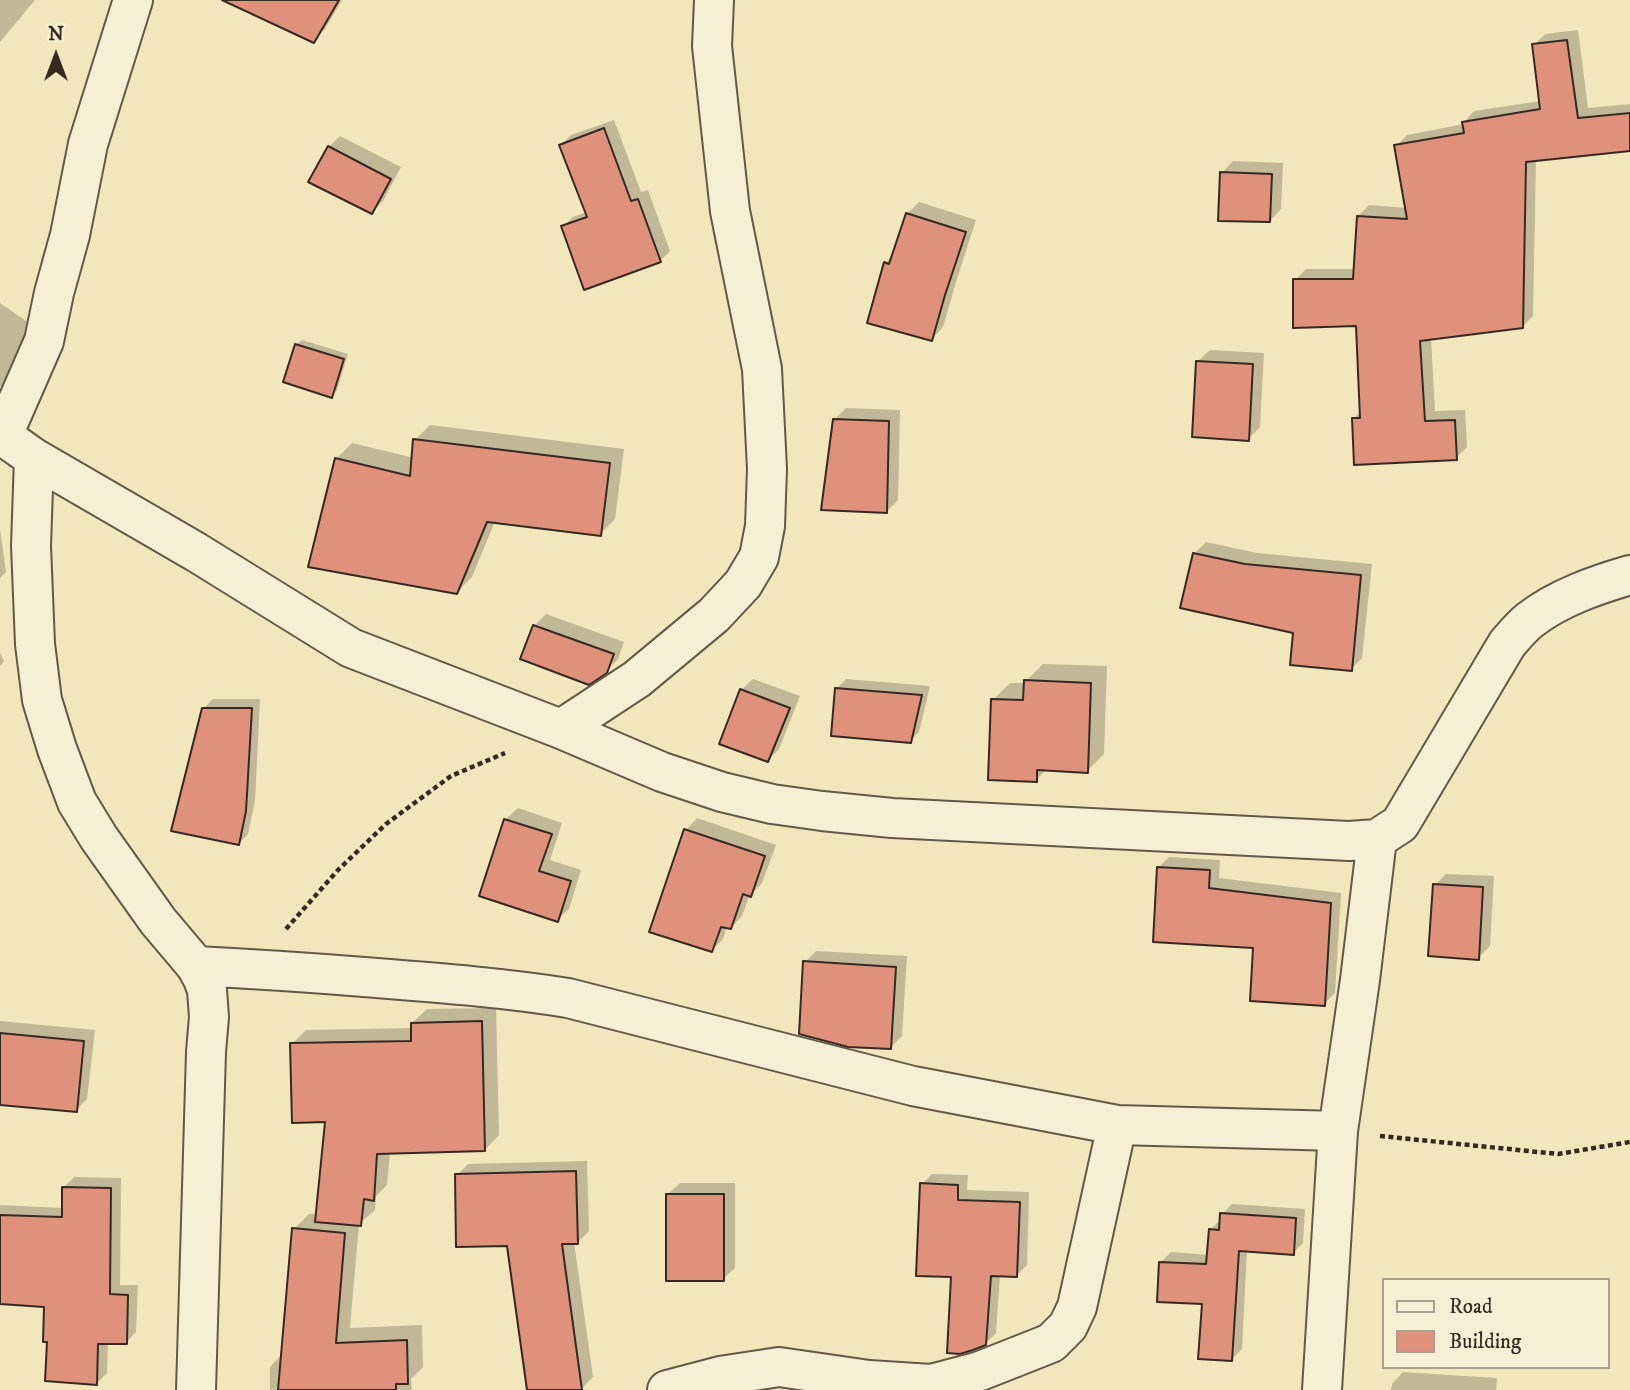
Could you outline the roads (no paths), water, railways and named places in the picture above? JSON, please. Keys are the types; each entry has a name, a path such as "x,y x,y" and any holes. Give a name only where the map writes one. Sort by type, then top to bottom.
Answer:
{"street":[{"path":"133,0 88,144 70,235 44,341 1,435 34,458 352,648 561,729 662,772 722,792 772,804 892,818 1349,841 1377,839 1400,824 1514,636 1529,621 1558,603 1630,575"},
{"path":"561,729 637,680 714,615 743,584 760,557 765,526 767,469 762,369 730,211 712,46 714,0"},
{"path":"34,458 31,546 35,644 42,700 57,749 77,802 99,838 158,921 195,967 207,990 209,1017 196,1390"},
{"path":"1322,1390 1338,1131 1377,839"},
{"path":"195,967 459,984 568,998 913,1086 1117,1125 1338,1131"},
{"path":"667,1390 720,1376 779,1367 869,1380 931,1384 980,1371 1051,1343 1068,1326 1077,1307 1117,1125"}]}
